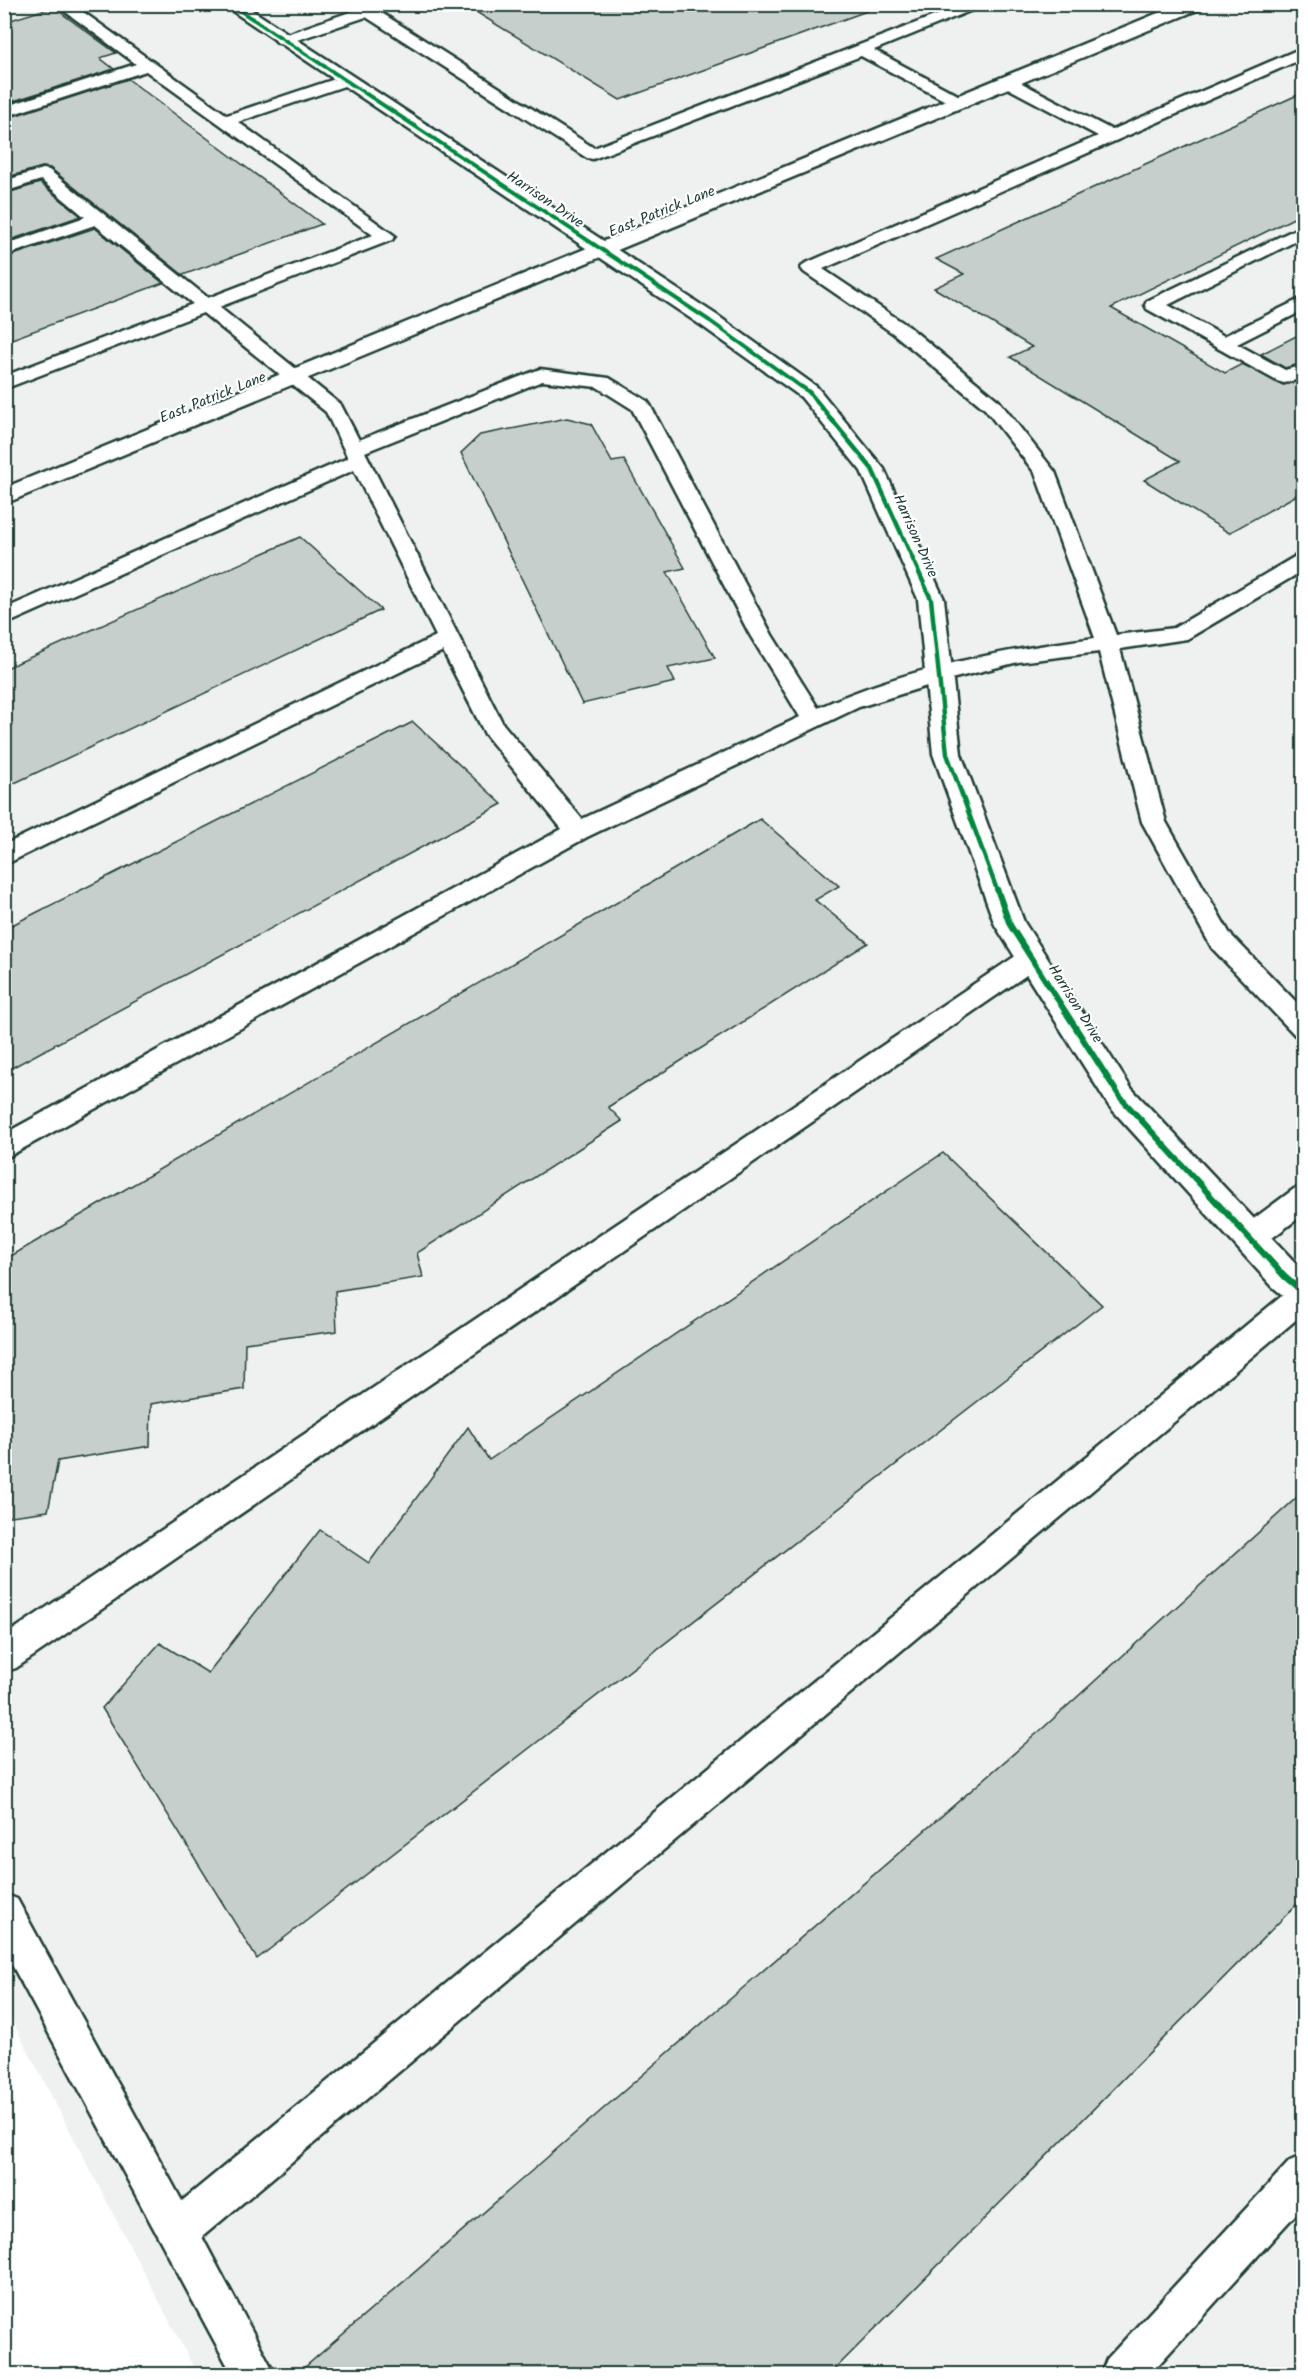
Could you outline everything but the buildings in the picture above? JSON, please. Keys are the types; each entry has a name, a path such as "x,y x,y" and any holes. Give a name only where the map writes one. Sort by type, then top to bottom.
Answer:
{"street":[{"name":"Harrison Drive","path":"230,4 710,321 809,392 872,469 930,599 947,754 1010,925 1120,1097 1250,1239 1304,1294"},
{"name":"East Patrick Lane","path":"4,497 1010,83 1196,4"}],"lane":[{"path":"4,383 386,236 62,4"},
{"path":"283,40 389,4"},
{"path":"368,11 593,154 980,4"},
{"path":"862,50 961,102"},
{"path":"1304,52 810,268 901,330 992,405 1045,472 1108,644 1154,822 1221,941 1304,1028"},
{"path":"4,112 147,66"},
{"path":"225,121 344,81"},
{"path":"1010,83 1111,136"},
{"path":"4,186 43,174 334,409 494,728 578,831"},
{"path":"4,251 98,218"},
{"path":"1304,230 1154,305 1284,377 1300,370 1304,372"},
{"path":"1224,343 1304,302"},
{"path":"4,618 357,454 540,375 603,382 640,405 760,635 814,720"},
{"path":"4,1148 578,831 851,702 938,675 1018,656 1179,634 1304,561"},
{"path":"4,856 449,639"},
{"path":"4,1656 1032,958"},
{"path":"1250,1239 1304,1197"},
{"path":"177,2231 1304,1294"},
{"path":"4,1912 254,2374"},
{"path":"1122,2374 1304,2175"}],"shaded area":[{"path":"4,5 1303,5 1303,2374 197,2374 5,2007"}],"cycle path":[{"path":"230,4 710,321 809,392 872,469 931,599 947,754 1010,925 1120,1097 1285,1277 1304,1293"}]}
